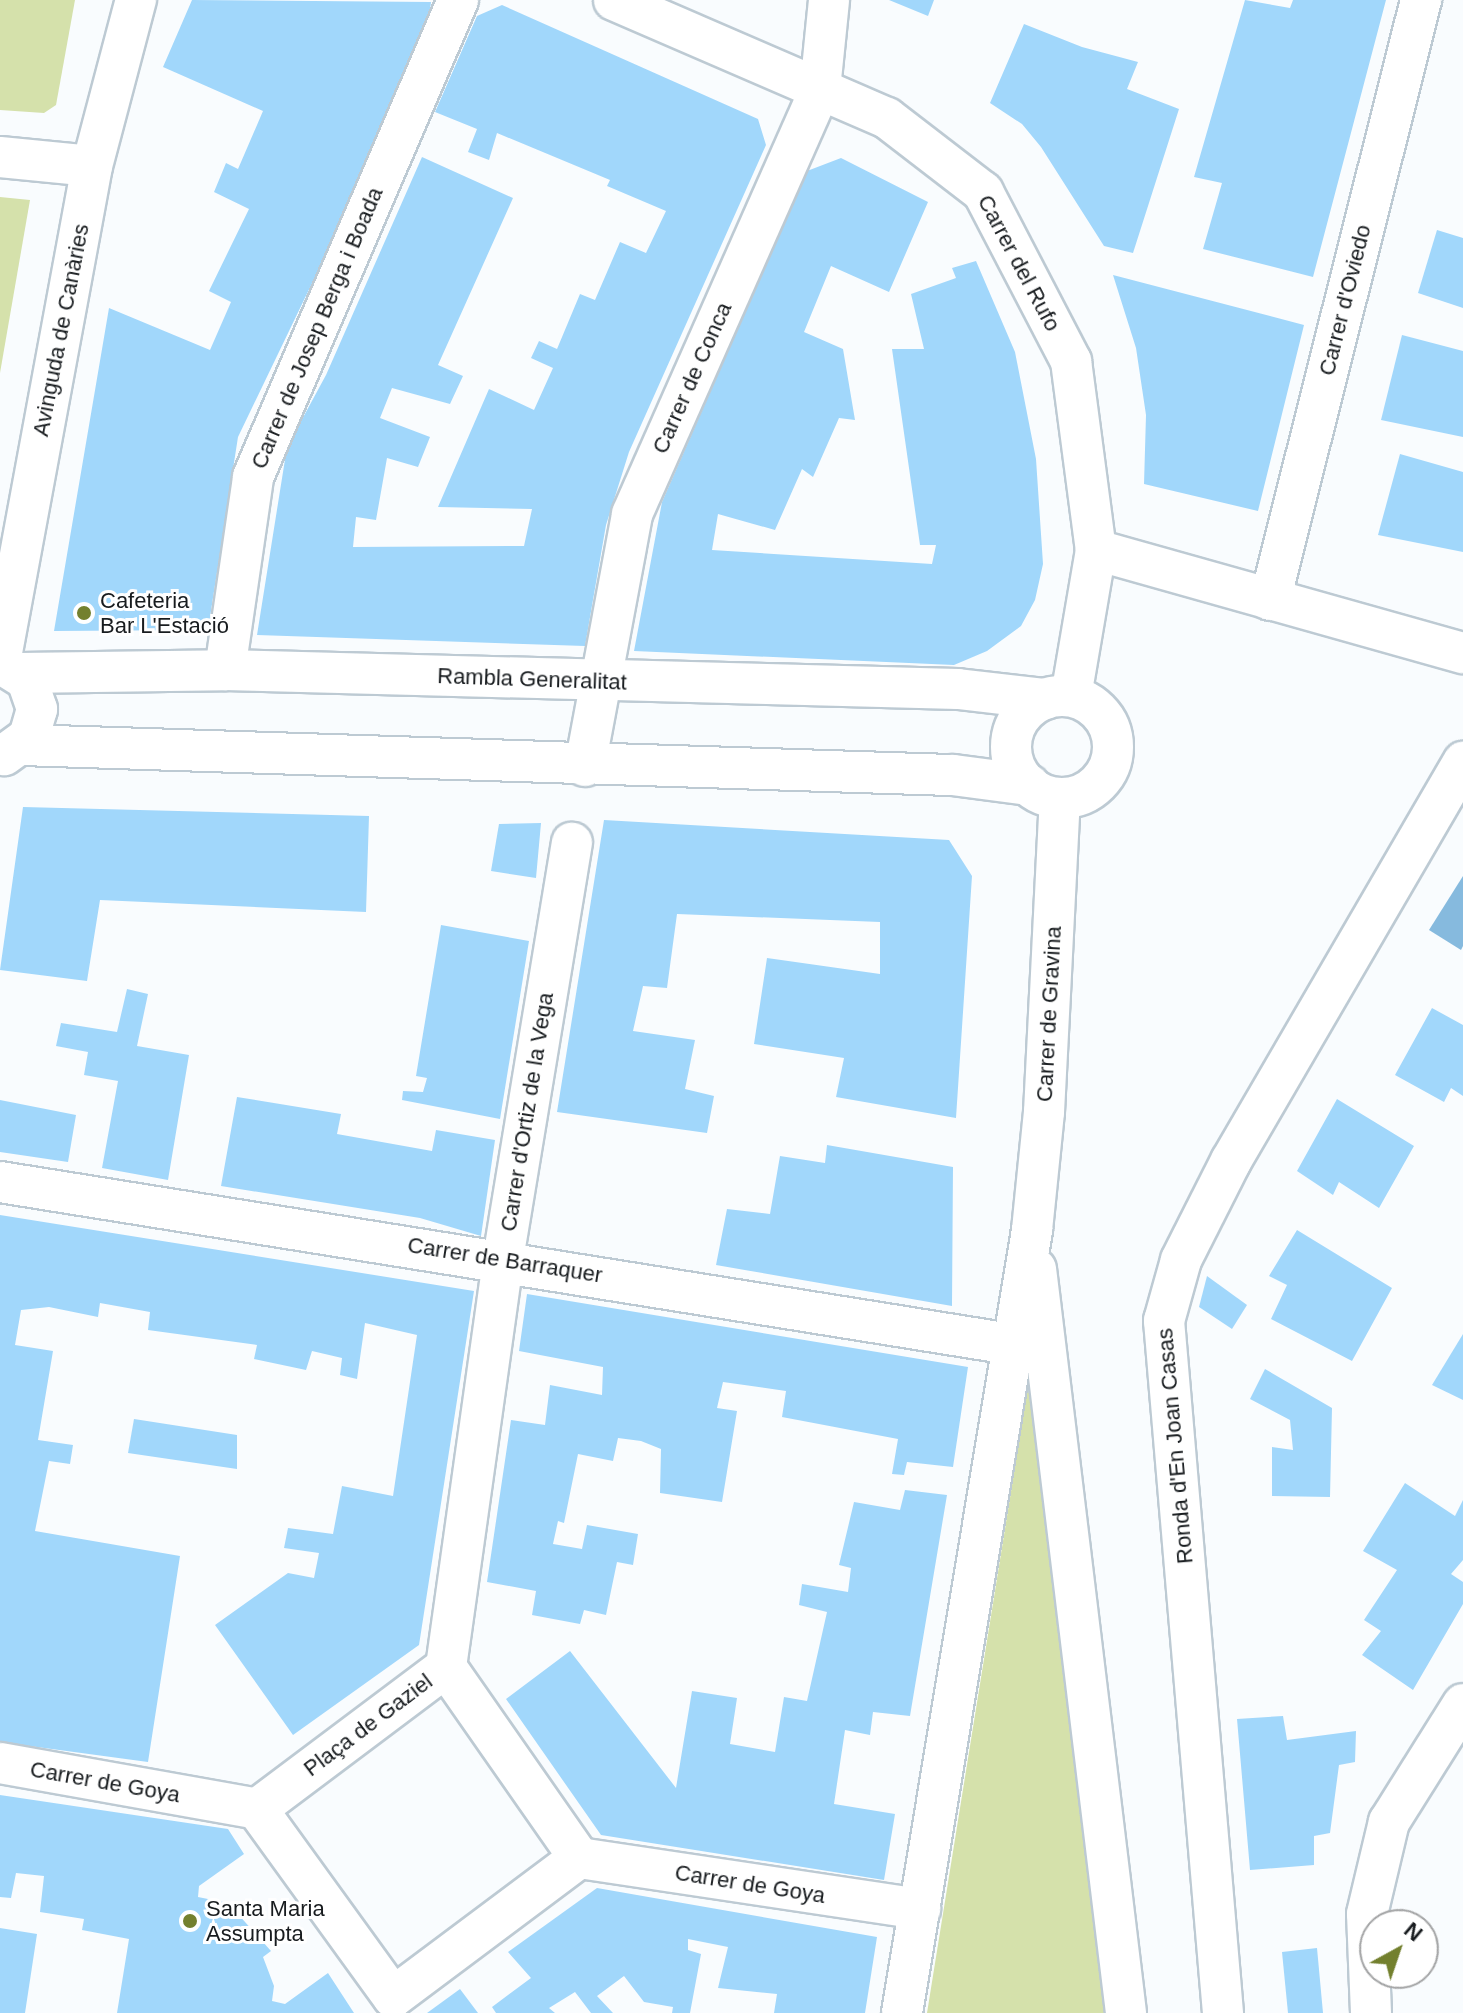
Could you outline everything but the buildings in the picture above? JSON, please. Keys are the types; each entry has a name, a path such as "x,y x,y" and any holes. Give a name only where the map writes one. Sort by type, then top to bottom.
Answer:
{"street":[{"name":"Avinguda de Canàries","path":"7,666 92,166 136,0"},
{"name":"Carrer de Josep Berga i Boada","path":"225,670 253,477 458,0"},
{"name":"Carrer del Rufo","path":"614,0 887,118 983,192 1071,361 1096,550 1058,698"},
{"name":"Carrer de Conca","path":"585,766 632,514 820,89 829,0"},
{"name":"Carrer d'Oviedo","path":"1270,600 1421,0"},
{"path":"0,157 92,166"},
{"path":"1096,550 1463,653"},
{"path":"7,666 32,689 37,709 33,729 11,751"},
{"name":"Rambla Generalitat","path":"7,666 958,689 1058,698"},
{"path":"11,751 953,775 1044,792 1093,788 1112,761 1114,744 1105,720 1094,707 1058,698 1023,714 1012,737 1014,764 1044,792"},
{"name":"Ronda d'En Joan Casas","path":"1223,2013 1164,1321 1181,1260 1231,1161 1463,762"},
{"name":"Carrer de Gravina","path":"1032,1230 1044,1112 1044,792"},
{"name":"Carrer d'Ortiz de la Vega","path":"446,1667 503,1259 572,843"},
{"name":"Carrer de Barraquer","path":"0,1182 503,1259 1010,1344"},
{"path":"902,2013 1010,1344 1032,1230"},
{"path":"1032,1230 1126,2013"},
{"name":"Plaça de Gaziel","path":"257,1809 446,1667 579,1858"},
{"path":"1371,2013 1367,1914 1389,1822 1463,1704"},
{"name":"Carrer de Goya","path":"0,1763 257,1809"},
{"path":"257,1809 392,2005 579,1858"},
{"name":"Carrer de Goya","path":"579,1858 920,1909"}],"green space":[{"path":"0,0 75,0 56,105 44,113 0,110"},
{"path":"0,197 30,200 0,373"},
{"path":"1028,1386 1107,2013 927,2013"}],"water":[{"path":"1463,876 1463,946 1461,950 1429,930"}],"place":[{"name":"Cafeteria Bar L'Estació","path":"84,613"},
{"name":"Santa Maria Assumpta","path":"190,1921"}]}
